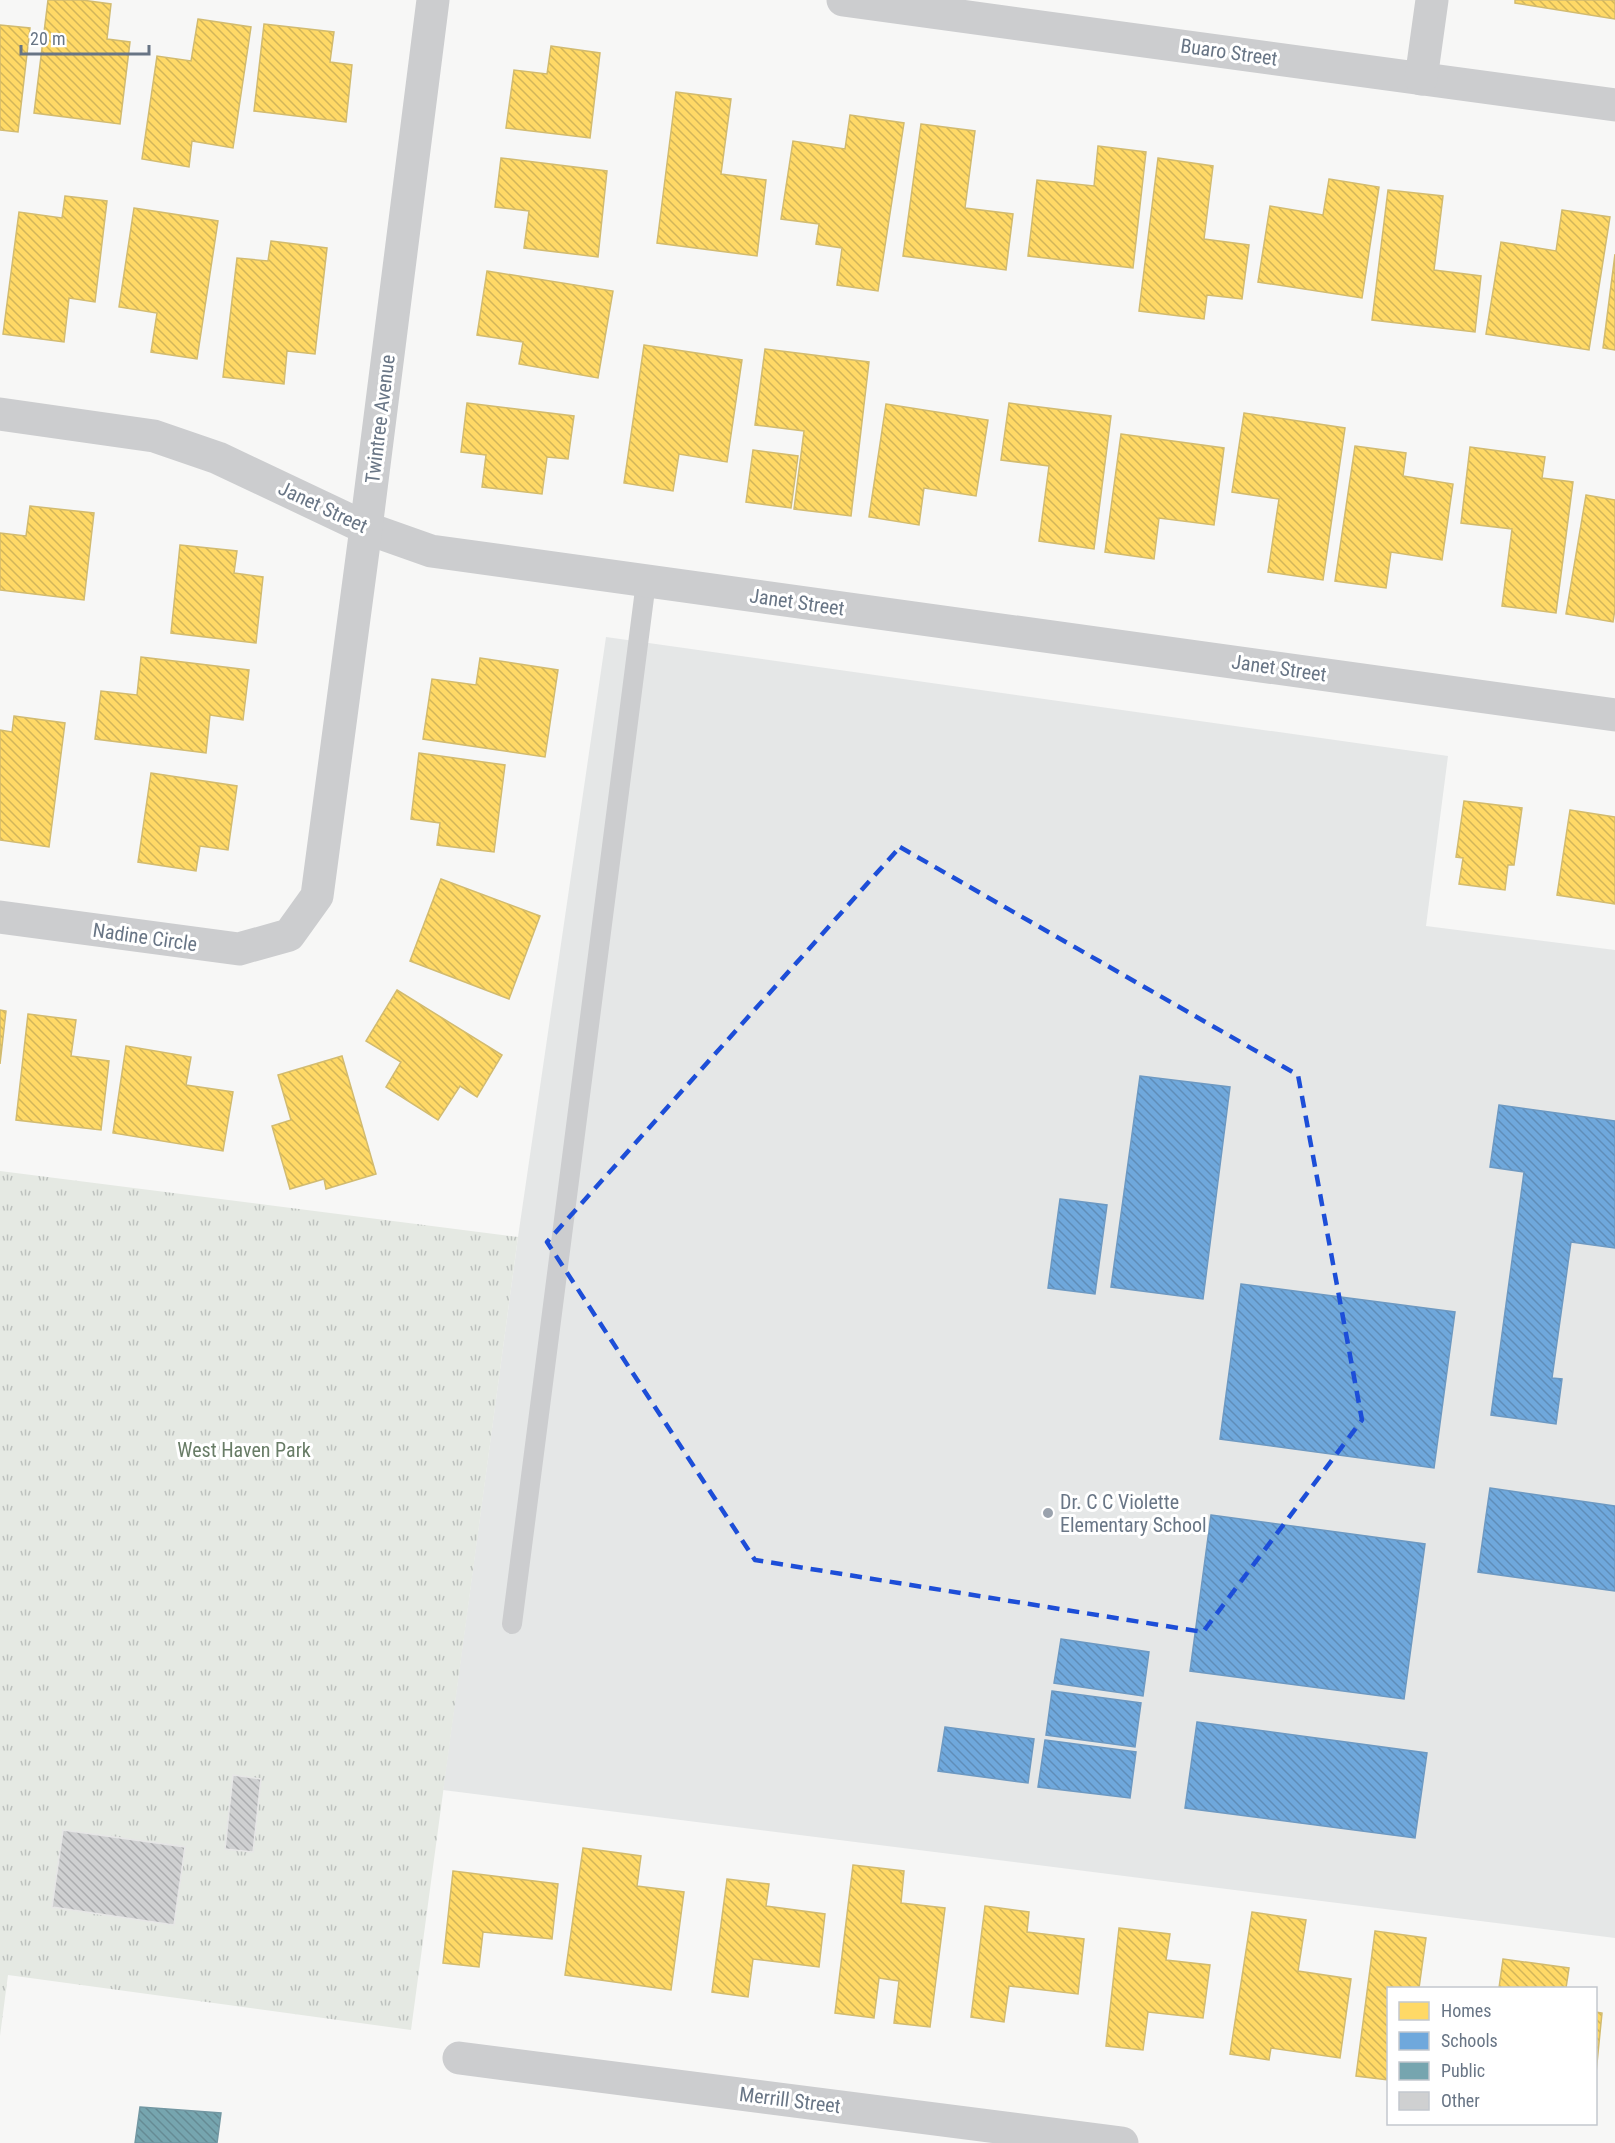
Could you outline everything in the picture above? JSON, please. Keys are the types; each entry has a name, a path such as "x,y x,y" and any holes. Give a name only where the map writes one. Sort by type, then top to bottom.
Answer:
{"street":[{"name":"Twintree Avenue","path":"289,935 317,896 433,0"},
{"name":"Buaro Street","path":"843,0 1615,105"},
{"path":"1421,79 1432,0"},
{"name":"Janet Street","path":"0,414 154,436 218,458 366,528 431,552 1615,715"},
{"name":"Nadine Circle","path":"0,917 239,949 289,935"},
{"name":"Merrill Street","path":"459,2058 1122,2143"}],"lane":[{"path":"512,1624 646,582"}],"highlighted area":[{"path":"900,847 1298,1075 1362,1420 1203,1632 755,1560 547,1242"}],"shaded area":[{"name":"Dr. C C Violette Elementary School","path":"606,637 1448,756 1426,926 1615,950 1615,1938 443,1790 518,1237"}],"green space":[{"name":"West Haven Park","path":"0,1171 518,1237 411,2030 8,1975 0,2036"}],"building: Homes":[{"path":"48,0 82,0 111,4 107,39 130,42 120,124 34,113"},
{"path":"1515,0 1615,0 1615,19 1515,3"},
{"path":"198,19 251,27 233,148 192,141 189,167 142,159 157,56 191,61"},
{"path":"264,24 334,32 330,62 352,65 346,122 254,111"},
{"path":"0,25 30,28 18,132 0,130"},
{"path":"551,46 600,53 590,138 506,128 514,70 547,74"},
{"path":"676,92 731,99 721,174 766,180 757,256 657,243"},
{"path":"850,115 904,123 878,291 837,285 842,248 816,244 819,224 781,219 793,141 845,149"},
{"path":"921,124 975,131 965,208 1013,214 1006,270 903,256"},
{"path":"1098,146 1146,152 1133,268 1028,256 1037,180 1094,186"},
{"path":"501,158 607,171 598,257 524,248 529,211 495,207"},
{"path":"1158,158 1213,166 1204,239 1249,245 1242,299 1207,295 1204,319 1139,311"},
{"path":"1329,179 1379,187 1362,298 1258,282 1270,206 1323,215"},
{"path":"1388,190 1443,196 1434,270 1481,276 1475,332 1372,320"},
{"path":"65,196 107,201 95,302 69,298 64,342 3,334 19,212 62,218"},
{"path":"134,208 218,221 197,359 151,352 157,313 119,307"},
{"path":"1562,210 1610,217 1589,350 1486,334 1501,242 1556,251"},
{"path":"271,241 327,248 315,354 287,351 284,384 223,377 237,258 268,261"},
{"path":"1615,254 1615,350 1603,348"},
{"path":"487,271 613,291 598,378 519,364 523,342 477,335"},
{"path":"644,345 742,360 727,462 679,454 673,491 624,483"},
{"path":"765,349 869,362 851,516 794,509 804,431 755,425"},
{"path":"467,403 574,416 568,459 547,457 542,494 482,487 486,455 461,452"},
{"path":"1009,403 1111,416 1094,549 1039,541 1049,466 1001,460"},
{"path":"886,404 988,420 976,496 924,488 919,525 869,517"},
{"path":"1244,413 1345,428 1323,580 1268,572 1279,499 1232,492"},
{"path":"1121,434 1224,448 1214,525 1159,518 1154,559 1105,552"},
{"path":"1355,446 1406,453 1403,476 1453,484 1442,560 1391,552 1386,588 1335,581"},
{"path":"1470,447 1545,457 1542,478 1573,482 1556,613 1502,606 1512,529 1461,523"},
{"path":"753,450 798,456 791,508 746,502"},
{"path":"1586,495 1615,500 1613,622 1566,614"},
{"path":"30,506 94,513 84,600 0,590 0,533 26,536"},
{"path":"180,545 237,551 234,573 263,577 256,643 171,633"},
{"path":"141,657 249,670 243,720 210,715 206,753 95,739 101,691 137,695"},
{"path":"480,658 558,670 545,757 423,739 432,679 476,685"},
{"path":"14,716 65,723 49,847 0,840 0,730 12,732"},
{"path":"419,753 505,765 494,852 437,845 440,823 411,819"},
{"path":"151,773 237,786 228,850 200,846 196,871 138,862"},
{"path":"1464,801 1522,808 1514,865 1508,865 1505,890 1459,884 1463,858 1456,857"},
{"path":"1570,810 1615,817 1615,904 1557,895"},
{"path":"441,879 540,916 509,999 410,961"},
{"path":"397,990 502,1055 477,1097 460,1086 438,1120 386,1087 401,1062 366,1041"},
{"path":"0,1010 6,1011 0,1064"},
{"path":"28,1014 76,1020 71,1056 109,1061 101,1130 16,1120"},
{"path":"126,1046 191,1057 186,1085 233,1092 223,1151 113,1133"},
{"path":"342,1056 376,1174 326,1189 324,1179 290,1189 272,1126 291,1120 278,1075"},
{"path":"583,1848 641,1856 637,1886 684,1892 671,1990 565,1975"},
{"path":"853,1865 904,1871 901,1903 945,1908 930,2027 894,2023 899,1981 879,1978 874,2018 835,2013"},
{"path":"453,1871 558,1884 552,1939 483,1932 479,1967 443,1963"},
{"path":"727,1879 769,1884 766,1906 825,1914 819,1967 753,1959 748,1997 712,1992"},
{"path":"985,1906 1029,1912 1027,1932 1084,1939 1078,1994 1009,1986 1004,2022 971,2017"},
{"path":"1252,1912 1306,1920 1298,1971 1351,1979 1340,2058 1271,2048 1269,2060 1230,2054"},
{"path":"1119,1928 1170,1934 1166,1960 1210,1965 1203,2018 1148,2012 1143,2050 1106,2046"},
{"path":"1375,1931 1426,1938 1419,1987 1387,1987 1387,2080 1356,2076"},
{"path":"1503,1959 1569,1968 1566,1987 1499,1987"},
{"path":"1597,2012 1602,2013 1597,2063"}],"building: Schools":[{"path":"1140,1076 1230,1087 1203,1299 1111,1287"},
{"path":"1499,1105 1615,1121 1615,1248 1571,1242 1552,1378 1562,1379 1556,1424 1491,1415 1524,1172 1490,1167"},
{"path":"1060,1199 1107,1205 1095,1294 1048,1288"},
{"path":"1241,1284 1455,1312 1434,1468 1220,1439"},
{"path":"1490,1488 1615,1506 1615,1591 1478,1572"},
{"path":"1211,1515 1425,1544 1404,1699 1190,1671"},
{"path":"1061,1639 1149,1652 1143,1696 1054,1683"},
{"path":"1052,1691 1141,1703 1135,1747 1046,1735"},
{"path":"1197,1722 1427,1753 1415,1838 1185,1808"},
{"path":"945,1727 1034,1739 1028,1783 938,1771"},
{"path":"1045,1740 1136,1752 1130,1798 1038,1787"}],"building: Public":[{"path":"140,2107 221,2113 217,2143 135,2143"}],"building: Other":[{"path":"233,1775 261,1779 253,1852 225,1849"},
{"path":"63,1830 185,1847 174,1925 52,1907"}],"place":[{"name":"Dr. C C Violette Elementary School","path":"1048,1513"}]}
